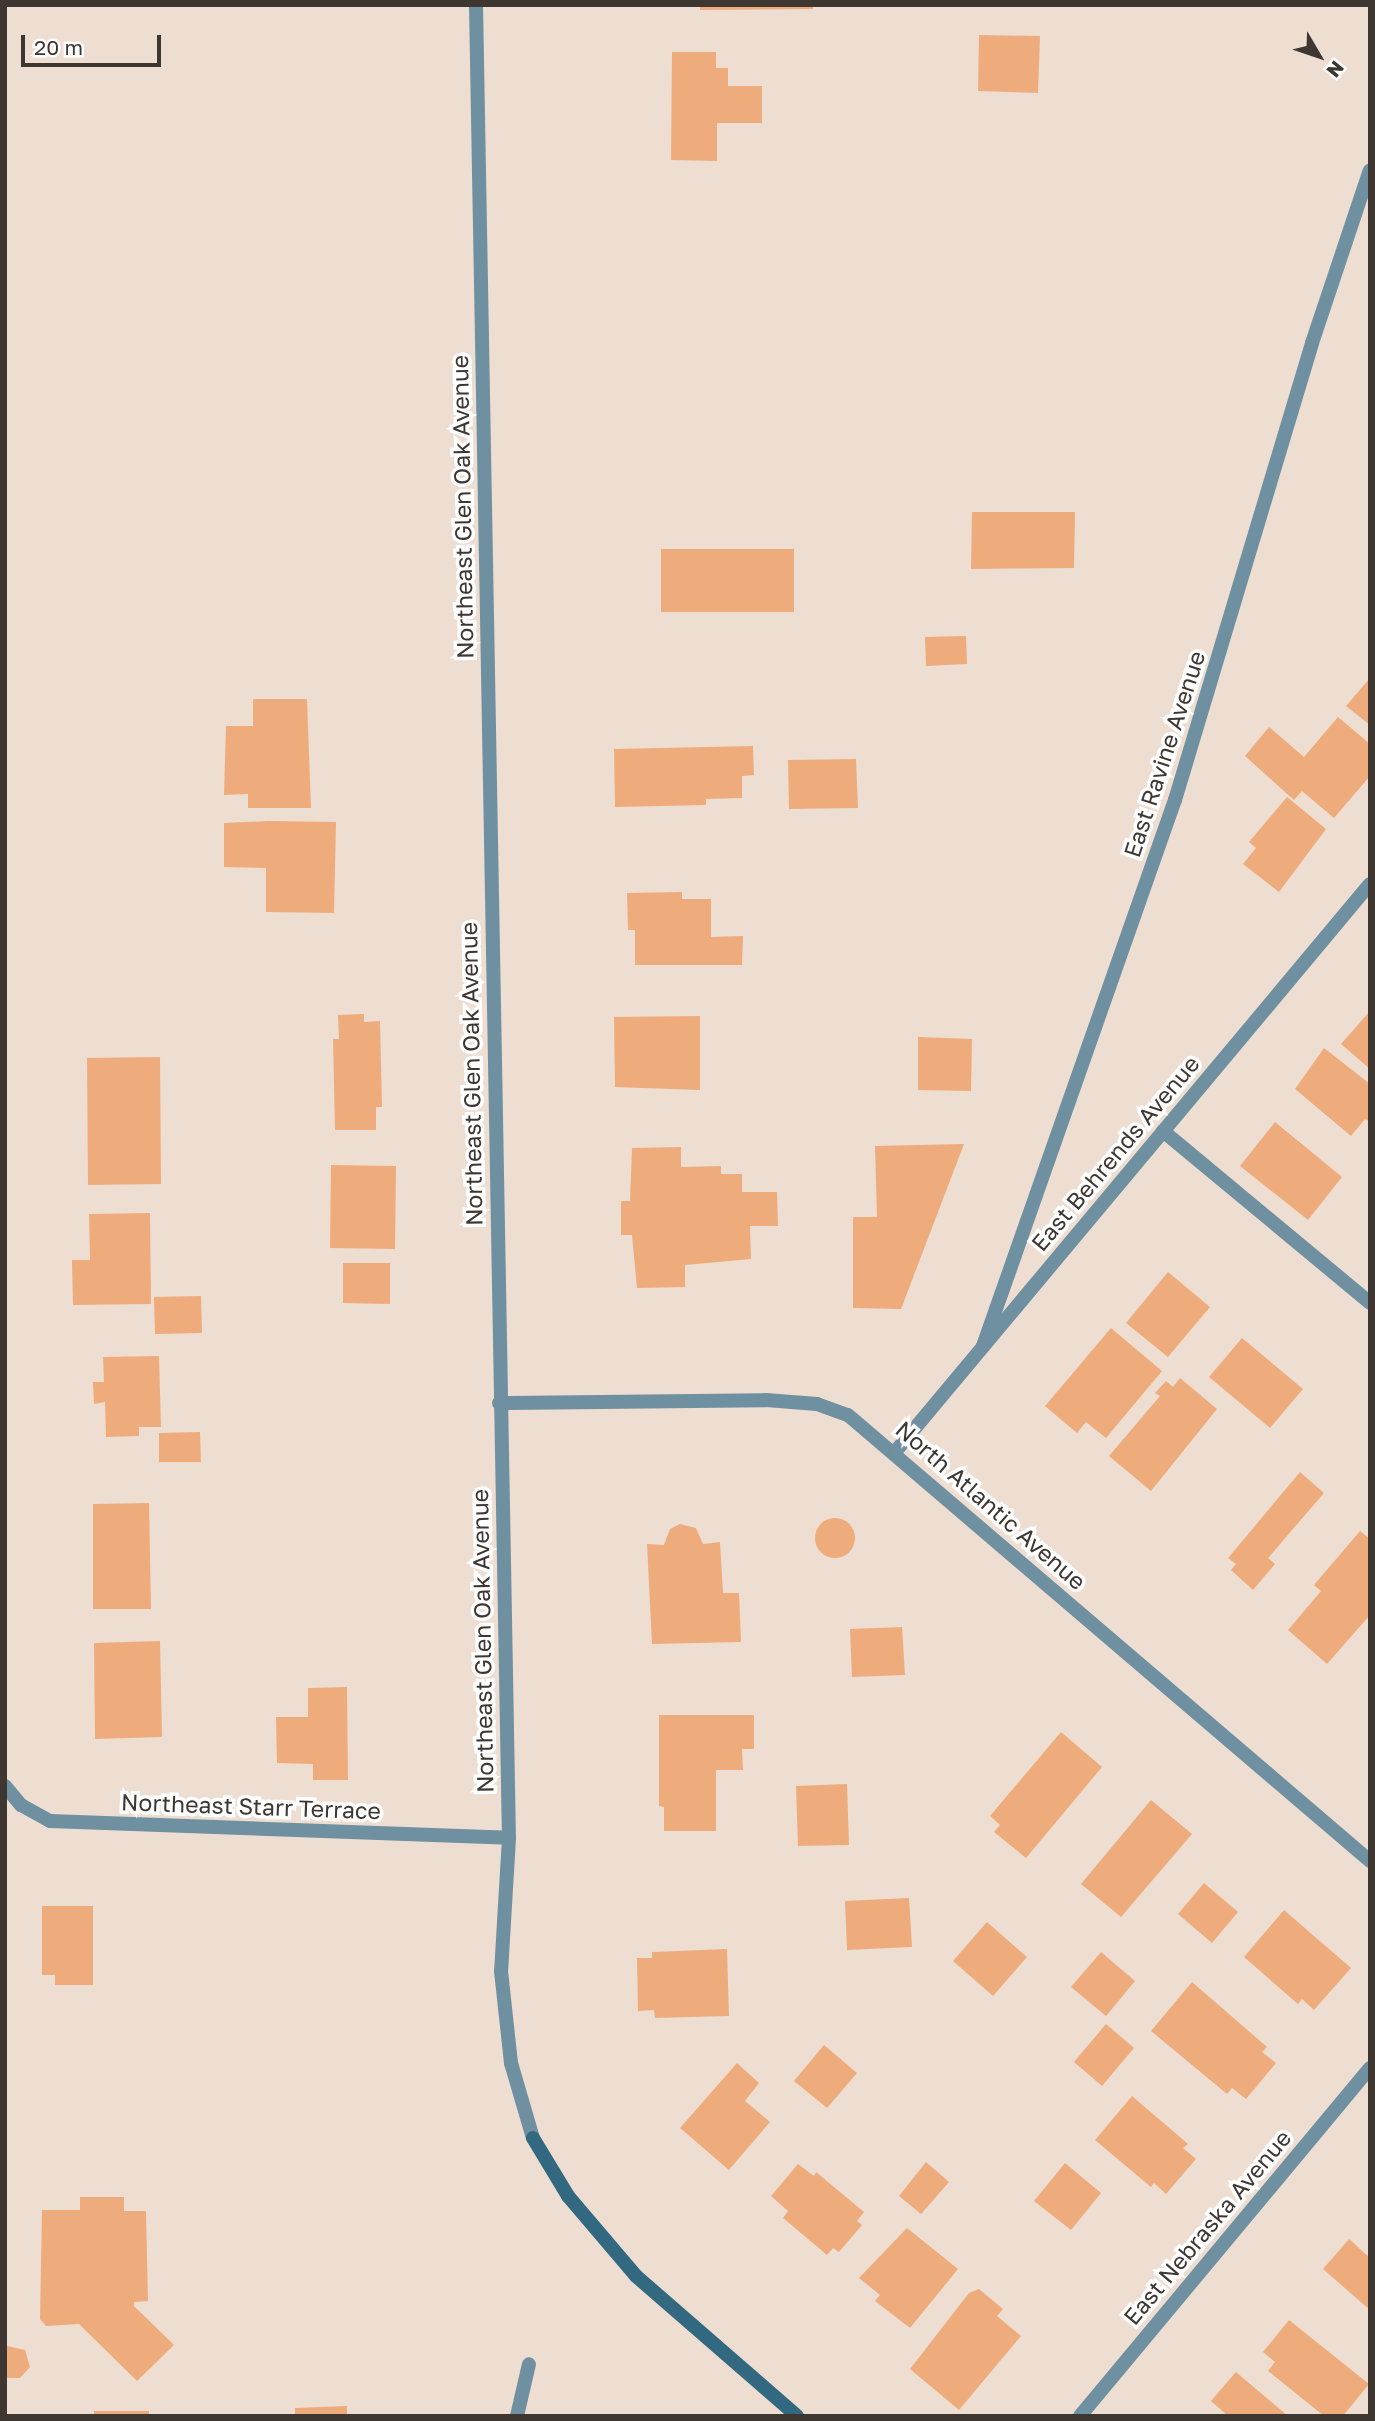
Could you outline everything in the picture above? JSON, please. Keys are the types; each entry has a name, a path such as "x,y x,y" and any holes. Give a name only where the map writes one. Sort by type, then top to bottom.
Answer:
{"main road":[{"path":"533,2138 574,2205 636,2276 797,2416"}],"street":[{"name":"Northeast Glen Oak Avenue","path":"477,5 499,1403 509,1838 501,1971 511,2063 533,2138"},
{"name":"East Ravine Avenue","path":"983,1346 1175,800 1312,343 1370,170"},
{"name":"East Behrends Avenue","path":"895,1452 1370,884"},
{"path":"1163,1131 1370,1303"},
{"name":"North Atlantic Avenue","path":"499,1403 668,1398 817,1404 848,1415 895,1452 1370,1861"},
{"name":"Northeast Starr Terrace","path":"5,1786 21,1805 50,1821 509,1838"},
{"name":"East Nebraska Avenue","path":"1080,2416 1370,2068"},
{"path":"517,2416 529,2364"}],"building":[{"path":"700,5 813,5 813,9 700,10"},
{"path":"979,35 1040,36 1038,93 978,91"},
{"path":"672,52 716,52 716,68 728,68 728,86 762,86 762,123 717,123 717,161 671,160"},
{"path":"972,512 1075,512 1074,568 971,569"},
{"path":"661,549 794,549 794,612 661,612"},
{"path":"966,636 967,664 926,666 925,637"},
{"path":"1370,678 1370,725 1346,706"},
{"path":"253,699 307,699 311,808 248,808 248,794 224,795 226,726 253,726"},
{"path":"1338,717 1370,744 1370,776 1334,818 1302,791 1294,800 1245,756 1269,727 1304,757"},
{"path":"753,746 754,775 742,776 742,798 706,799 706,805 615,807 614,749"},
{"path":"856,759 858,808 789,809 788,760"},
{"path":"1287,797 1326,829 1279,892 1243,864 1256,848 1249,842"},
{"path":"336,822 334,913 266,912 266,868 224,867 224,823"},
{"path":"682,892 682,899 711,899 711,937 743,936 742,965 635,965 635,930 628,930 627,893"},
{"path":"1370,1011 1370,1069 1341,1044"},
{"path":"364,1014 364,1022 380,1021 382,1107 376,1107 376,1130 335,1130 333,1039 339,1039 338,1015"},
{"path":"700,1016 700,1090 615,1087 614,1017"},
{"path":"918,1037 972,1039 971,1091 918,1090"},
{"path":"1324,1048 1370,1084 1370,1122 1365,1119 1351,1136 1295,1089"},
{"path":"160,1057 161,1184 88,1185 87,1058"},
{"path":"1275,1122 1342,1177 1308,1220 1240,1166"},
{"path":"964,1144 901,1309 853,1308 853,1217 877,1217 875,1146"},
{"path":"681,1147 681,1167 721,1166 721,1174 742,1174 742,1192 777,1192 778,1226 750,1226 751,1259 685,1265 685,1287 637,1288 632,1235 621,1235 621,1201 630,1201 632,1148"},
{"path":"331,1165 396,1166 395,1249 330,1248"},
{"path":"150,1213 151,1304 73,1305 72,1260 90,1260 89,1214"},
{"path":"343,1263 390,1263 390,1304 343,1303"},
{"path":"1168,1272 1210,1307 1168,1357 1126,1323"},
{"path":"201,1296 202,1333 155,1334 154,1297"},
{"path":"1111,1328 1162,1371 1106,1438 1086,1422 1077,1433 1045,1406"},
{"path":"1242,1338 1303,1389 1270,1428 1209,1377"},
{"path":"159,1356 161,1427 139,1427 139,1436 106,1437 105,1402 94,1404 93,1382 104,1382 103,1357"},
{"path":"1180,1378 1217,1409 1151,1491 1109,1456 1160,1396 1155,1393 1166,1381 1173,1387"},
{"path":"200,1432 201,1462 159,1462 159,1433"},
{"path":"1300,1472 1324,1493 1268,1558 1275,1564 1253,1590 1231,1570 1236,1564 1228,1558"},
{"path":"149,1503 151,1609 93,1609 93,1504"},
{"path":"835,1518 849,1524 855,1538 849,1552 835,1558 821,1552 815,1538 821,1524"},
{"path":"680,1524 696,1528 703,1544 720,1542 723,1593 739,1593 741,1642 652,1644 647,1544 664,1545 670,1529"},
{"path":"1360,1531 1370,1539 1370,1615 1327,1664 1288,1630 1321,1591 1314,1585"},
{"path":"902,1627 905,1675 852,1677 850,1629"},
{"path":"160,1641 162,1737 95,1739 94,1643"},
{"path":"347,1687 348,1780 313,1780 313,1764 277,1763 276,1717 308,1717 308,1688"},
{"path":"659,1715 754,1715 754,1749 742,1749 743,1770 716,1770 716,1831 664,1831 664,1807 659,1806"},
{"path":"1061,1732 1102,1767 1026,1858 994,1832 1000,1825 990,1816"},
{"path":"847,1784 849,1845 798,1846 796,1786"},
{"path":"1151,1800 1192,1834 1121,1917 1081,1884"},
{"path":"1204,1883 1238,1912 1212,1943 1178,1914"},
{"path":"909,1898 912,1947 847,1950 845,1901"},
{"path":"42,1906 93,1906 93,1985 55,1985 55,1975 42,1975"},
{"path":"1284,1910 1351,1968 1314,2010 1302,1999 1298,2004 1244,1957"},
{"path":"987,1922 1027,1957 993,1996 953,1961"},
{"path":"727,1949 729,2016 655,2018 654,2010 638,2011 637,1958 652,1958 652,1952"},
{"path":"1101,1952 1135,1981 1106,2016 1071,1987"},
{"path":"1192,1982 1267,2047 1262,2052 1276,2063 1246,2099 1232,2088 1227,2094 1151,2031"},
{"path":"1106,2024 1134,2048 1102,2086 1074,2062"},
{"path":"824,2045 857,2073 827,2108 794,2081"},
{"path":"737,2063 759,2083 745,2101 770,2122 729,2170 680,2128"},
{"path":"1132,2096 1188,2144 1183,2148 1196,2159 1166,2194 1154,2183 1151,2187 1095,2140"},
{"path":"926,2162 949,2182 921,2214 899,2196"},
{"path":"1065,2163 1101,2193 1071,2230 1034,2201"},
{"path":"798,2164 814,2176 816,2172 864,2212 857,2221 862,2225 839,2252 833,2248 827,2255 783,2218 788,2211 771,2196"},
{"path":"80,2197 124,2197 124,2211 146,2211 148,2301 134,2302 134,2306 174,2345 137,2381 79,2324 46,2326 40,2319 42,2210 80,2210"},
{"path":"907,2228 958,2269 910,2328 875,2301 880,2295 859,2278"},
{"path":"1349,2239 1370,2258 1370,2310 1323,2269"},
{"path":"979,2289 1003,2309 997,2316 1021,2336 959,2410 910,2369 969,2293"},
{"path":"1289,2320 1369,2384 1343,2416 1324,2416 1268,2371 1275,2362 1263,2352"},
{"path":"7,2346 25,2350 30,2367 20,2378 5,2378"},
{"path":"1236,2372 1288,2416 1228,2416 1211,2401"},
{"path":"347,2406 347,2416 295,2416 295,2408"},
{"path":"94,2411 149,2411 149,2416 94,2416"}]}
